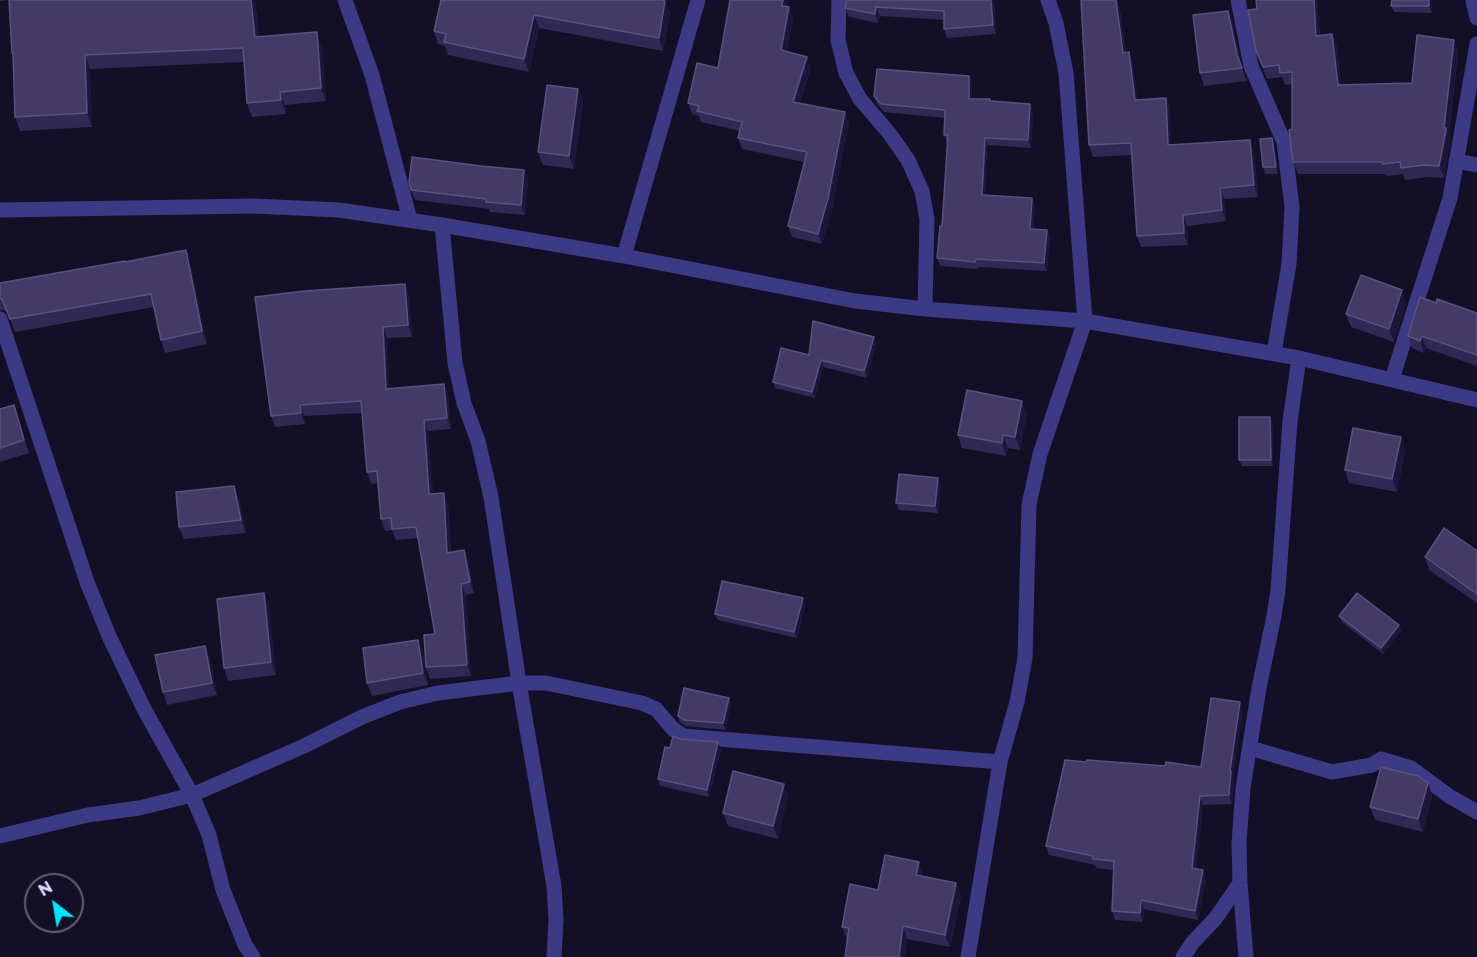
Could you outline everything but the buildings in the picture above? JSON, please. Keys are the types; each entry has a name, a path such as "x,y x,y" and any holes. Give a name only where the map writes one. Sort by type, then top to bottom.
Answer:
{"street":[{"path":"345,0 372,75 410,220"},
{"path":"624,256 698,0"},
{"path":"839,0 838,40 846,73 860,99 908,160 922,191 927,219 925,309"},
{"path":"968,957 1000,762 1017,702 1025,658 1029,505 1040,454 1085,321 1066,73 1056,23 1048,0"},
{"path":"1238,0 1251,66 1284,142 1292,207 1288,264 1274,353"},
{"path":"1473,0 1477,18"},
{"path":"1392,379 1450,198 1477,44"},
{"path":"1456,161 1477,165"},
{"path":"0,210 254,206 339,210 624,256 855,301 925,309 1085,321 1299,358 1477,400"},
{"path":"442,225 455,363 464,403 478,441 491,497 519,683 554,886 556,920 554,957"},
{"path":"0,319 87,582 109,636 144,709 192,795 209,835 223,890 245,945 253,957"},
{"path":"1246,957 1239,843 1250,748 1278,590 1290,422 1299,358"},
{"path":"0,837 88,815 139,808 192,795 284,755 362,717 400,702 438,693 519,683 546,683 642,703 656,709 673,729 683,736 1000,762"},
{"path":"1250,748 1332,772 1372,765 1381,759 1411,768 1449,796 1477,812"},
{"path":"1183,957 1193,942 1215,919 1240,883"}]}
